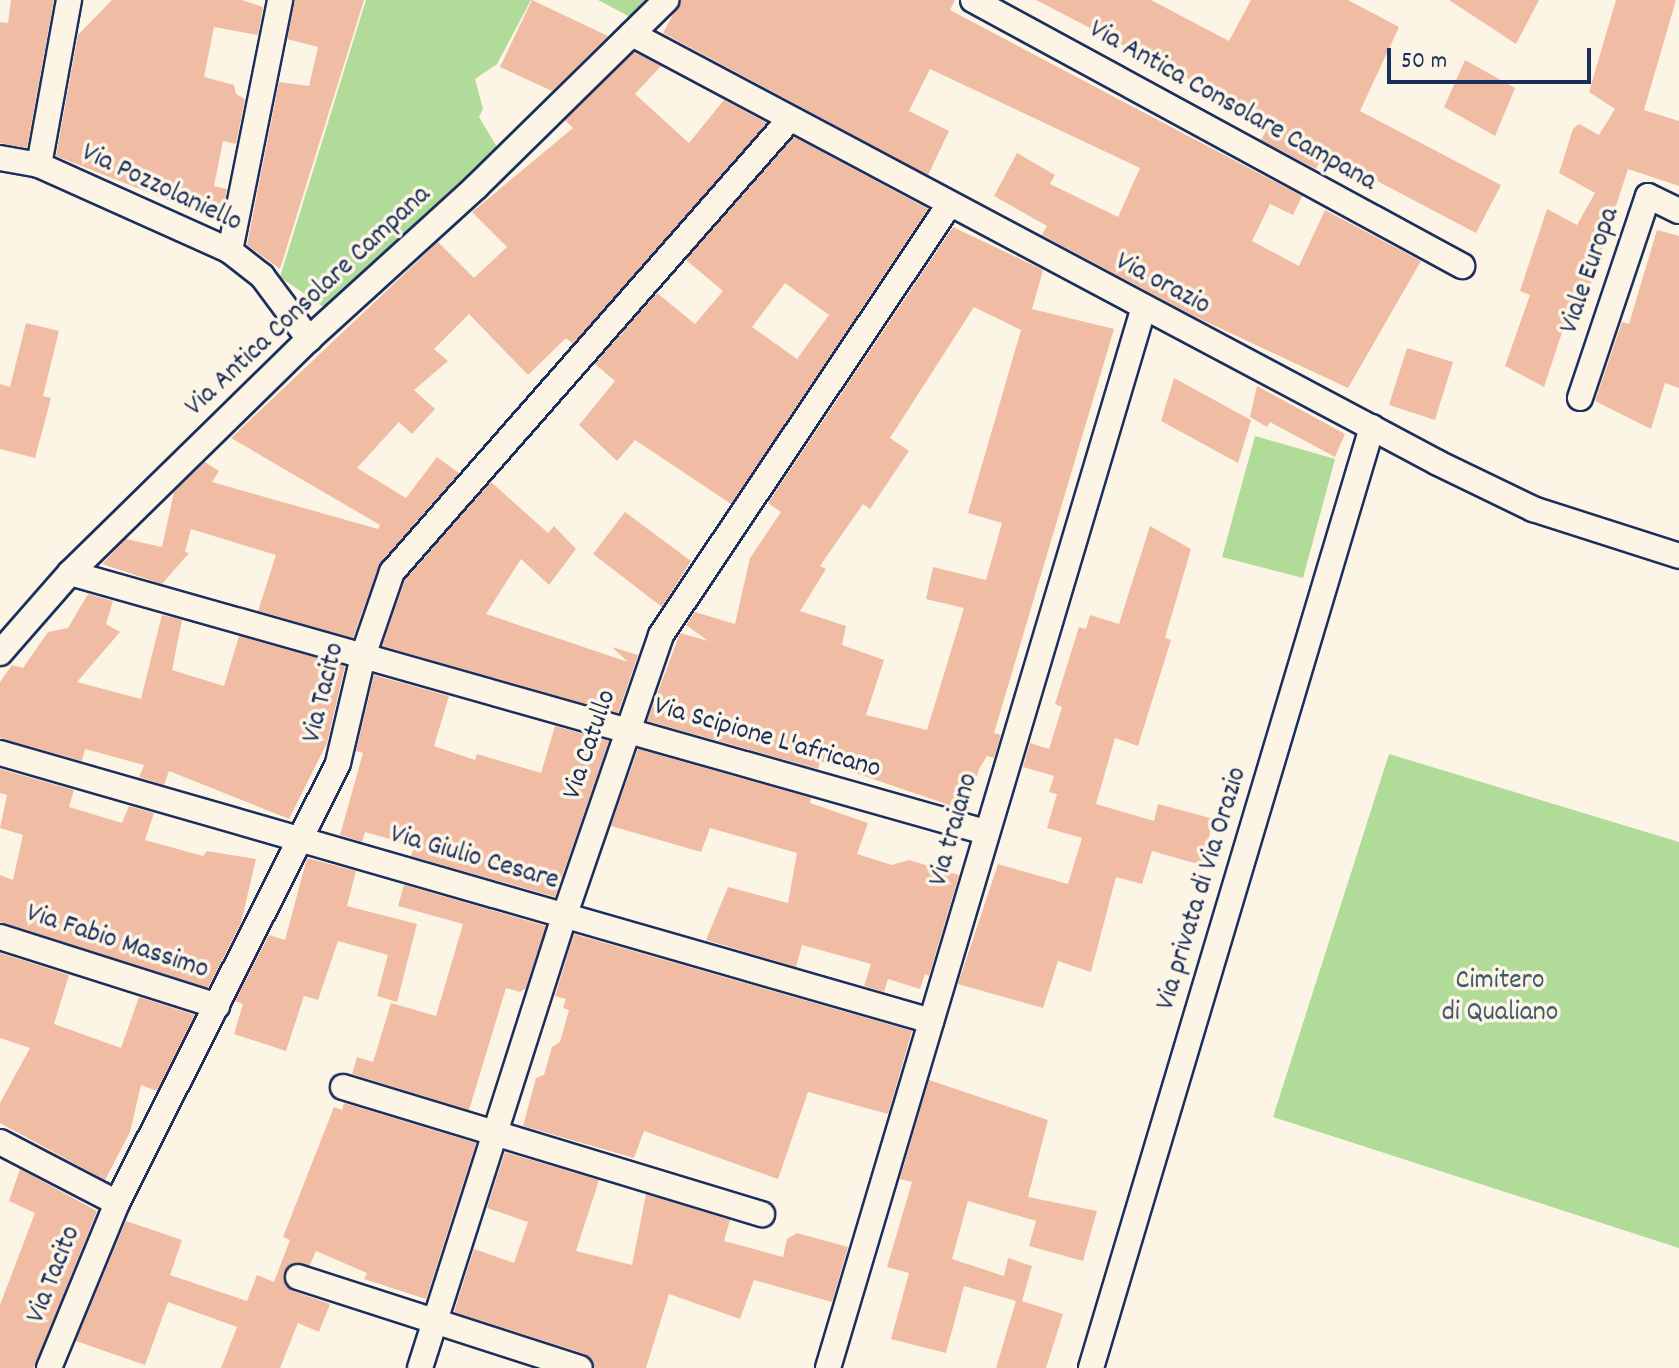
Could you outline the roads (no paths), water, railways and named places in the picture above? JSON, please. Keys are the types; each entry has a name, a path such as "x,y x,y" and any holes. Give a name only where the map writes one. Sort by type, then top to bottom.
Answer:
{"street":[{"path":"39,165 69,0"},
{"path":"230,251 280,0"},
{"name":"Via Antica Consolare Campana","path":"0,653 70,573 309,339 476,187 666,0"},
{"name":"Via Antica Consolare Campana","path":"973,0 1462,266"},
{"name":"Via orazio","path":"632,34 1143,310 1533,509 1679,556"},
{"name":"Via Tacito","path":"50,1368 117,1203 338,763 363,656 392,572 790,119"},
{"name":"Via Pozzolaniello","path":"0,158 39,165 230,251 262,276 309,339"},
{"name":"Viale Europa","path":"1580,398 1648,196 1679,211"},
{"name":"Via Catullo","path":"420,1368 564,917 661,635 949,205"},
{"name":"Via traiano","path":"828,1368 985,832 1143,310"},
{"name":"Via privata di Via Orazio","path":"1091,1368 1372,427"},
{"name":"Via Scipione L'africano","path":"70,573 985,832"},
{"name":"Via Giulio Cesare","path":"0,753 931,1021"},
{"name":"Via Fabio Massimo","path":"0,937 217,1006"},
{"path":"343,1087 762,1214"},
{"path":"0,1142 117,1203"},
{"path":"298,1277 580,1368"}],"park label":[{"name":"Cimitero di Qualiano","path":"1500,998"}]}
